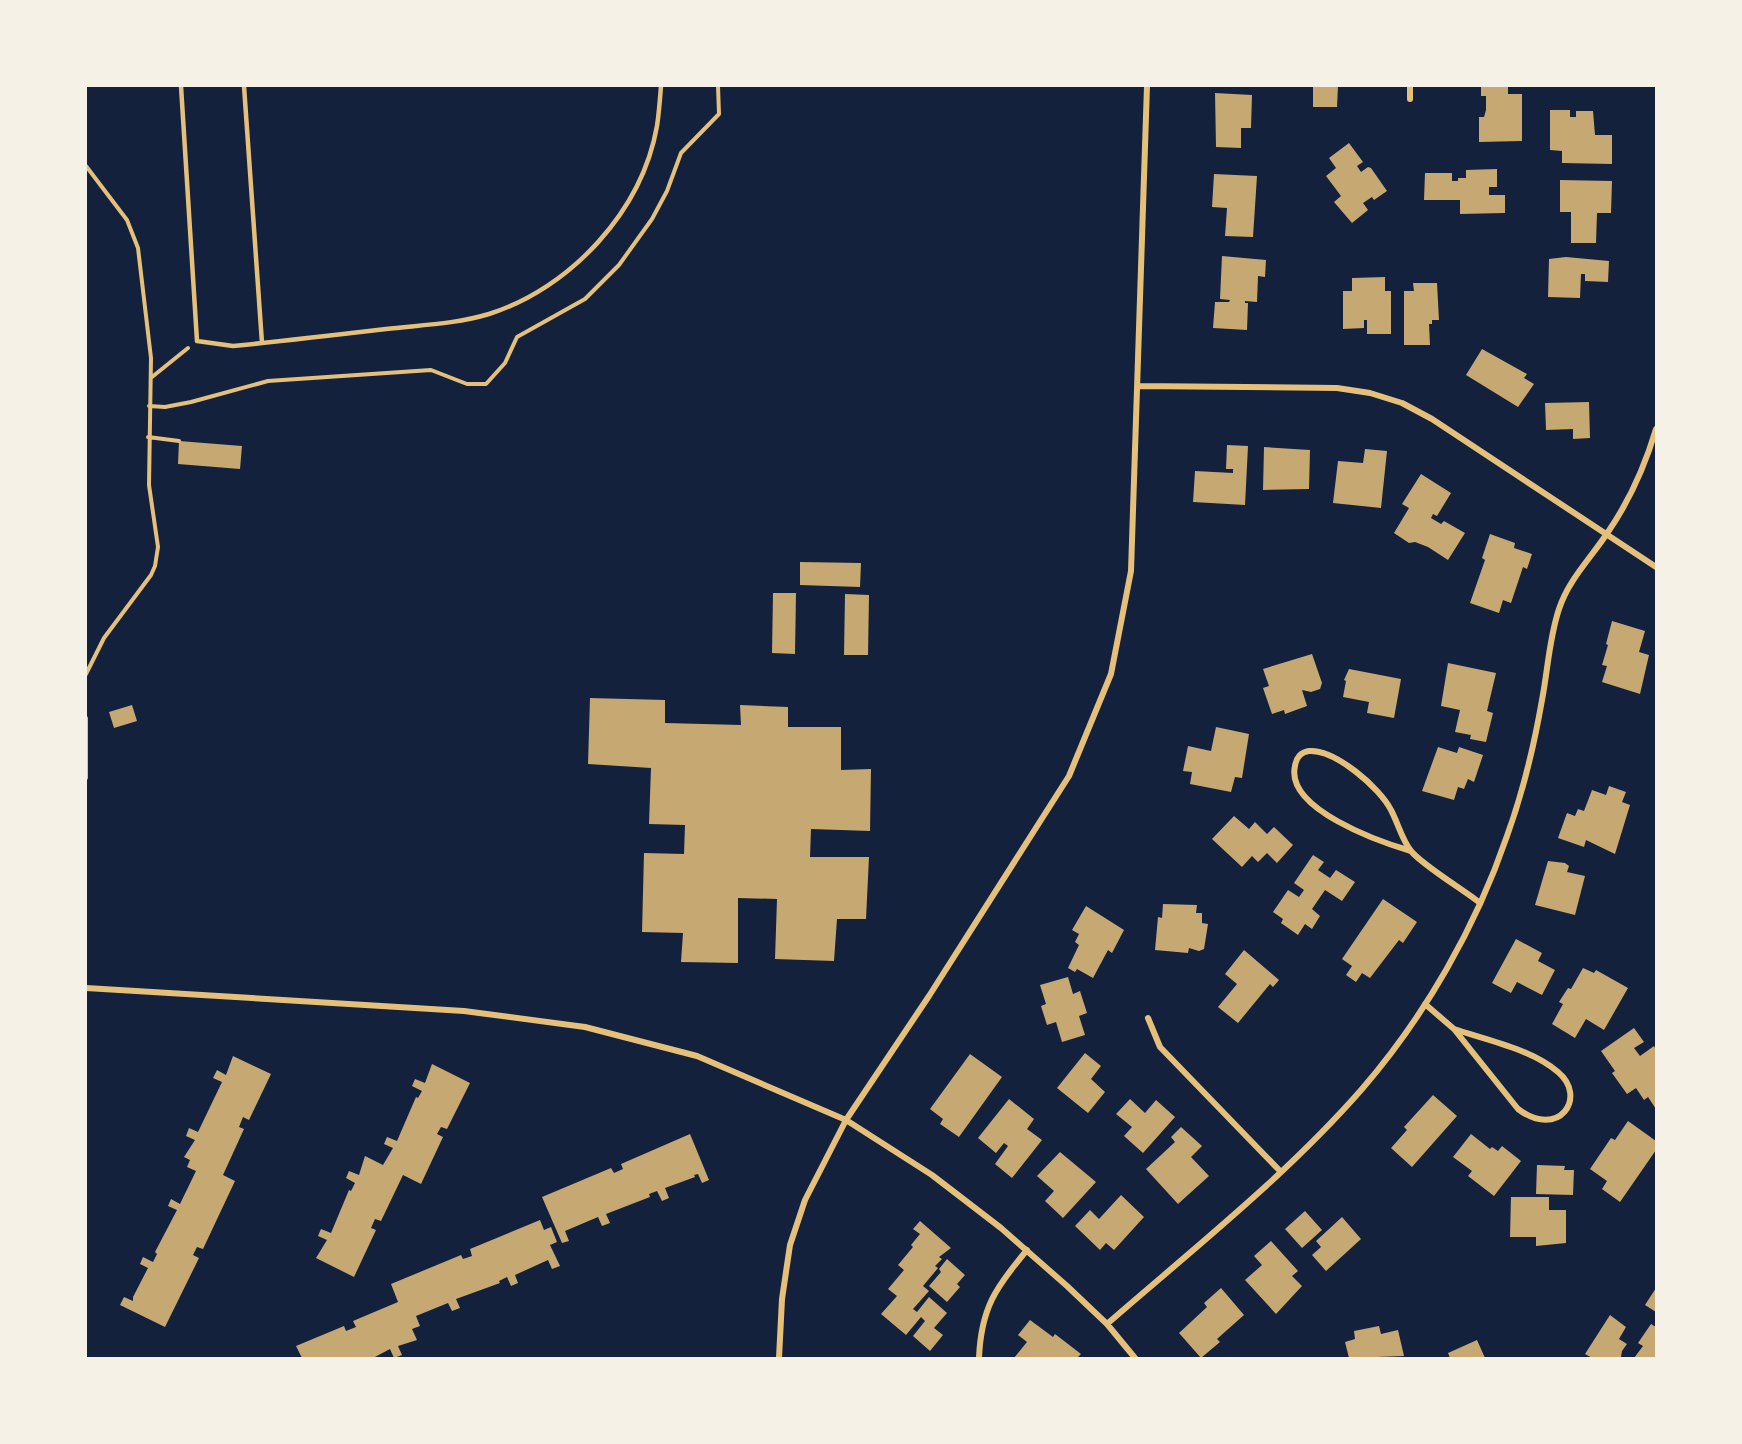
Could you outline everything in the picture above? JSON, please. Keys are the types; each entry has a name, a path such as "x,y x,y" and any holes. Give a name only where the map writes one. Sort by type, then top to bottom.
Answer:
{"street":[{"path":"778,1359 782,1299 790,1245 805,1200 846,1120 929,996 1069,776 1111,674 1131,571 1147,86"},
{"path":"1410,86 1410,99"},
{"path":"1137,386 1337,388 1370,393 1402,403 1432,419 1656,567"},
{"path":"1107,1324 1281,1172 1362,1089 1425,1004 1480,903 1507,838 1524,784 1537,730 1552,632 1560,605 1576,574 1607,534 1626,504 1645,466 1656,429"},
{"path":"1411,851 1390,808 1379,793 1345,764 1327,753 1316,751 1304,752 1297,759 1294,769 1295,780 1298,791 1308,801 1368,838 1411,851 1480,903"},
{"path":"86,988 464,1011 585,1027 698,1056 846,1120 932,1175 1027,1250 1107,1324 1135,1359"},
{"path":"1425,1004 1454,1029 1518,1109 1531,1119 1547,1122 1560,1118 1568,1107 1570,1091 1558,1072 1529,1056 1454,1029"},
{"path":"1148,1018 1152,1033 1160,1047 1281,1172"},
{"path":"980,1359 980,1332 987,1305 1001,1281 1027,1250"}],"lane":[{"path":"181,86 197,341 233,346 470,319 512,305 536,293 592,249 617,218 641,177 657,127 661,86"},
{"path":"244,86 262,343"}],"path":[{"path":"86,166 134,233 146,304 152,378 148,437 149,485 158,547 155,566 104,638 86,674"},
{"path":"152,378 197,341"},
{"path":"148,437 179,441"},
{"path":"86,718 86,778"}],"building":[{"path":"1313,86 1338,86 1337,107 1313,107"},
{"path":"1481,86 1508,86 1508,94 1522,94 1522,141 1479,142 1479,117 1484,117 1486,110 1486,96 1481,96"},
{"path":"1215,93 1252,95 1251,128 1241,128 1241,148 1216,147"},
{"path":"1550,110 1570,110 1570,117 1576,117 1576,111 1593,111 1595,135 1612,135 1612,164 1562,163 1562,151 1550,150"},
{"path":"1349,143 1363,162 1357,166 1361,172 1368,167 1371,168 1387,191 1374,200 1372,197 1363,203 1368,210 1352,223 1334,202 1341,196 1326,176 1336,168 1329,158"},
{"path":"1497,169 1497,187 1489,187 1489,195 1505,195 1505,213 1460,214 1460,200 1424,200 1425,173 1452,173 1452,181 1458,181 1458,178 1466,178 1466,170"},
{"path":"1214,174 1257,176 1253,237 1225,236 1227,208 1212,207"},
{"path":"1560,180 1612,181 1611,213 1597,213 1596,243 1571,243 1571,212 1560,212"},
{"path":"1222,256 1266,260 1265,277 1258,276 1257,302 1245,301 1248,303 1247,330 1213,328 1215,302 1229,302 1230,300 1220,299"},
{"path":"1566,257 1609,261 1608,282 1585,281 1585,274 1581,274 1580,298 1548,297 1549,259"},
{"path":"1385,277 1385,291 1391,291 1391,334 1367,334 1367,320 1364,320 1364,328 1343,329 1343,291 1352,291 1352,278"},
{"path":"1413,283 1437,283 1439,320 1432,320 1432,324 1429,324 1430,345 1404,345 1404,291 1414,291"},
{"path":"1482,349 1527,374 1524,378 1534,384 1518,407 1466,375"},
{"path":"1589,402 1590,438 1573,439 1573,429 1546,430 1545,403"},
{"path":"179,441 242,446 240,469 178,464"},
{"path":"1227,445 1248,446 1245,505 1193,502 1195,471 1233,473 1233,469 1226,469"},
{"path":"1264,447 1310,450 1309,489 1263,490"},
{"path":"1365,449 1387,451 1381,508 1333,503 1338,461 1363,463"},
{"path":"1421,474 1451,493 1437,516 1433,514 1431,518 1441,524 1444,521 1465,533 1448,560 1428,547 1415,542 1409,543 1394,533 1409,508 1402,504"},
{"path":"1490,534 1515,543 1514,548 1532,554 1527,569 1523,567 1511,603 1503,600 1499,613 1470,603 1485,560 1482,558"},
{"path":"800,562 861,563 860,587 800,585"},
{"path":"773,593 796,593 795,654 772,653"},
{"path":"845,594 869,595 868,655 844,655"},
{"path":"1612,621 1645,631 1639,652 1649,655 1640,694 1602,682 1607,666 1602,665"},
{"path":"1312,654 1322,683 1320,689 1311,692 1302,690 1307,706 1285,714 1284,710 1272,714 1263,688 1269,686 1263,669"},
{"path":"1448,663 1496,673 1487,711 1493,713 1486,742 1470,739 1471,735 1455,732 1460,710 1441,706"},
{"path":"1349,669 1401,679 1394,718 1367,713 1369,702 1343,697 1346,681 1344,680"},
{"path":"590,698 665,700 665,723 741,725 740,705 788,707 788,727 841,727 841,770 871,769 870,831 811,829 810,857 869,857 866,919 837,919 834,961 775,959 777,899 738,898 738,963 681,962 683,933 642,932 644,853 684,854 685,825 649,824 651,768 588,764"},
{"path":"132,705 137,721 114,728 109,712"},
{"path":"1216,727 1249,734 1242,778 1235,777 1231,792 1190,784 1192,772 1183,771 1188,746 1211,751"},
{"path":"1438,747 1457,753 1459,747 1483,755 1474,782 1468,779 1464,789 1458,787 1454,800 1422,791"},
{"path":"1609,786 1626,792 1622,802 1630,805 1615,854 1586,840 1584,847 1558,838 1567,813 1575,816 1578,809 1584,811 1592,790 1606,795"},
{"path":"1234,816 1249,829 1255,822 1267,834 1274,827 1293,845 1277,863 1267,853 1258,862 1252,856 1242,867 1212,839"},
{"path":"1313,855 1324,862 1318,870 1330,878 1336,870 1355,882 1342,901 1325,890 1312,909 1320,916 1312,929 1305,924 1298,935 1281,923 1283,919 1273,912 1288,890 1299,897 1304,890 1294,883"},
{"path":"1548,861 1565,863 1569,866 1567,872 1585,876 1575,915 1535,905"},
{"path":"1383,899 1417,922 1403,943 1399,940 1370,978 1362,973 1356,982 1346,975 1352,966 1342,959"},
{"path":"1163,904 1197,905 1196,913 1202,913 1202,923 1208,924 1204,949 1199,951 1189,948 1188,953 1155,950 1158,917 1162,918"},
{"path":"1086,906 1124,930 1112,953 1108,950 1093,978 1077,969 1075,972 1068,968 1079,945 1075,942 1079,934 1072,930"},
{"path":"1516,939 1542,953 1538,961 1555,970 1542,995 1517,982 1511,993 1492,983"},
{"path":"1244,950 1279,980 1273,987 1270,984 1238,1023 1218,1007 1237,984 1225,974"},
{"path":"1583,968 1594,973 1596,970 1628,988 1604,1030 1586,1019 1575,1038 1552,1024 1563,1004 1559,1002 1568,988 1571,989"},
{"path":"1068,977 1073,994 1080,991 1087,1013 1079,1016 1085,1035 1062,1042 1056,1022 1047,1025 1041,1006 1046,1004 1040,985"},
{"path":"1634,1028 1644,1042 1634,1048 1640,1056 1654,1046 1656,1050 1656,1109 1648,1097 1644,1100 1636,1088 1627,1094 1612,1073 1615,1071 1601,1051"},
{"path":"1085,1053 1101,1066 1091,1079 1105,1092 1088,1113 1057,1088"},
{"path":"970,1054 1002,1077 959,1137 940,1124 943,1119 930,1109"},
{"path":"233,1056 271,1074 249,1120 243,1117 239,1127 244,1129 223,1175 235,1181 203,1249 197,1247 193,1255 199,1258 165,1327 120,1305 124,1297 133,1301 148,1268 140,1264 143,1257 153,1262 157,1254 155,1252 177,1210 168,1206 171,1199 180,1204 196,1171 187,1167 190,1160 184,1157 195,1140 186,1136 189,1128 198,1132 222,1082 213,1078 217,1070 226,1075"},
{"path":"432,1064 470,1083 447,1129 441,1127 437,1134 443,1137 421,1184 403,1175 381,1221 375,1219 371,1228 376,1230 354,1277 316,1258 327,1240 318,1236 321,1229 331,1233 349,1190 351,1191 355,1183 346,1178 349,1171 359,1175 365,1156 383,1165 393,1148 384,1144 387,1137 397,1141 416,1097 418,1098 422,1091 412,1086 415,1079 425,1083"},
{"path":"1433,1095 1457,1116 1412,1167 1391,1148 1407,1130 1404,1127"},
{"path":"1009,1099 1034,1119 1027,1129 1042,1140 1012,1178 995,1164 1008,1146 1004,1143 996,1153 978,1138"},
{"path":"1130,1099 1145,1113 1156,1100 1175,1117 1143,1153 1124,1136 1132,1127 1116,1114"},
{"path":"1628,1121 1656,1141 1656,1150 1620,1202 1602,1189 1607,1181 1590,1169 1611,1138 1615,1140"},
{"path":"1181,1127 1202,1146 1191,1157 1209,1176 1178,1204 1146,1169 1175,1142 1171,1137"},
{"path":"690,1134 709,1180 702,1183 698,1174 694,1175 695,1177 665,1188 669,1198 662,1201 657,1191 649,1194 650,1197 606,1214 610,1223 602,1226 598,1217 565,1231 569,1241 562,1243 542,1197 611,1168 614,1173 623,1169 621,1164"},
{"path":"1471,1134 1490,1149 1492,1147 1498,1151 1502,1146 1521,1161 1494,1196 1468,1176 1472,1171 1453,1157"},
{"path":"1060,1152 1096,1182 1063,1218 1045,1201 1054,1191 1037,1176"},
{"path":"1537,1165 1565,1166 1564,1170 1574,1170 1573,1195 1536,1194"},
{"path":"1121,1195 1144,1217 1114,1250 1106,1243 1100,1250 1075,1226 1090,1210 1099,1219"},
{"path":"1511,1197 1549,1197 1549,1210 1566,1210 1566,1243 1536,1246 1536,1237 1510,1237"},
{"path":"1305,1211 1322,1230 1302,1248 1285,1229"},
{"path":"1342,1217 1361,1239 1326,1271 1312,1255 1321,1247 1316,1241"},
{"path":"540,1220 544,1230 551,1227 557,1242 550,1245 560,1266 552,1269 548,1260 515,1275 518,1283 511,1286 507,1277 499,1281 500,1283 456,1299 460,1308 452,1311 448,1303 416,1316 420,1326 412,1329 417,1340 398,1346 402,1355 394,1358 390,1349 373,1358 302,1358 296,1346 344,1326 346,1331 356,1327 353,1321 398,1302 391,1284 461,1255 463,1259 472,1256 470,1249"},
{"path":"920,1221 951,1248 939,1257 942,1259 935,1266 938,1268 923,1286 929,1291 913,1309 917,1312 929,1297 947,1313 934,1328 943,1335 930,1351 913,1336 925,1321 921,1317 906,1335 881,1314 897,1296 888,1289 904,1270 898,1265 913,1247 911,1245 920,1234 913,1229"},
{"path":"1271,1241 1298,1271 1292,1276 1302,1286 1276,1314 1245,1280 1262,1265 1254,1256"},
{"path":"947,1259 965,1275 957,1284 960,1287 947,1302 929,1286 941,1272 939,1269"},
{"path":"1221,1288 1244,1315 1217,1339 1220,1342 1201,1358 1179,1333 1207,1307 1204,1303"},
{"path":"1656,1288 1656,1312 1645,1305"},
{"path":"1610,1315 1626,1327 1619,1339 1627,1344 1622,1351 1621,1357 1623,1358 1592,1358 1585,1354"},
{"path":"1030,1320 1053,1337 1055,1334 1081,1354 1077,1358 1014,1358 1027,1342 1018,1335"},
{"path":"1651,1324 1656,1327 1656,1358 1634,1358 1643,1346 1638,1343"},
{"path":"1379,1326 1381,1334 1398,1330 1404,1356 1349,1358 1345,1342 1355,1339 1354,1331"},
{"path":"1477,1340 1485,1358 1450,1358 1448,1353"}]}
